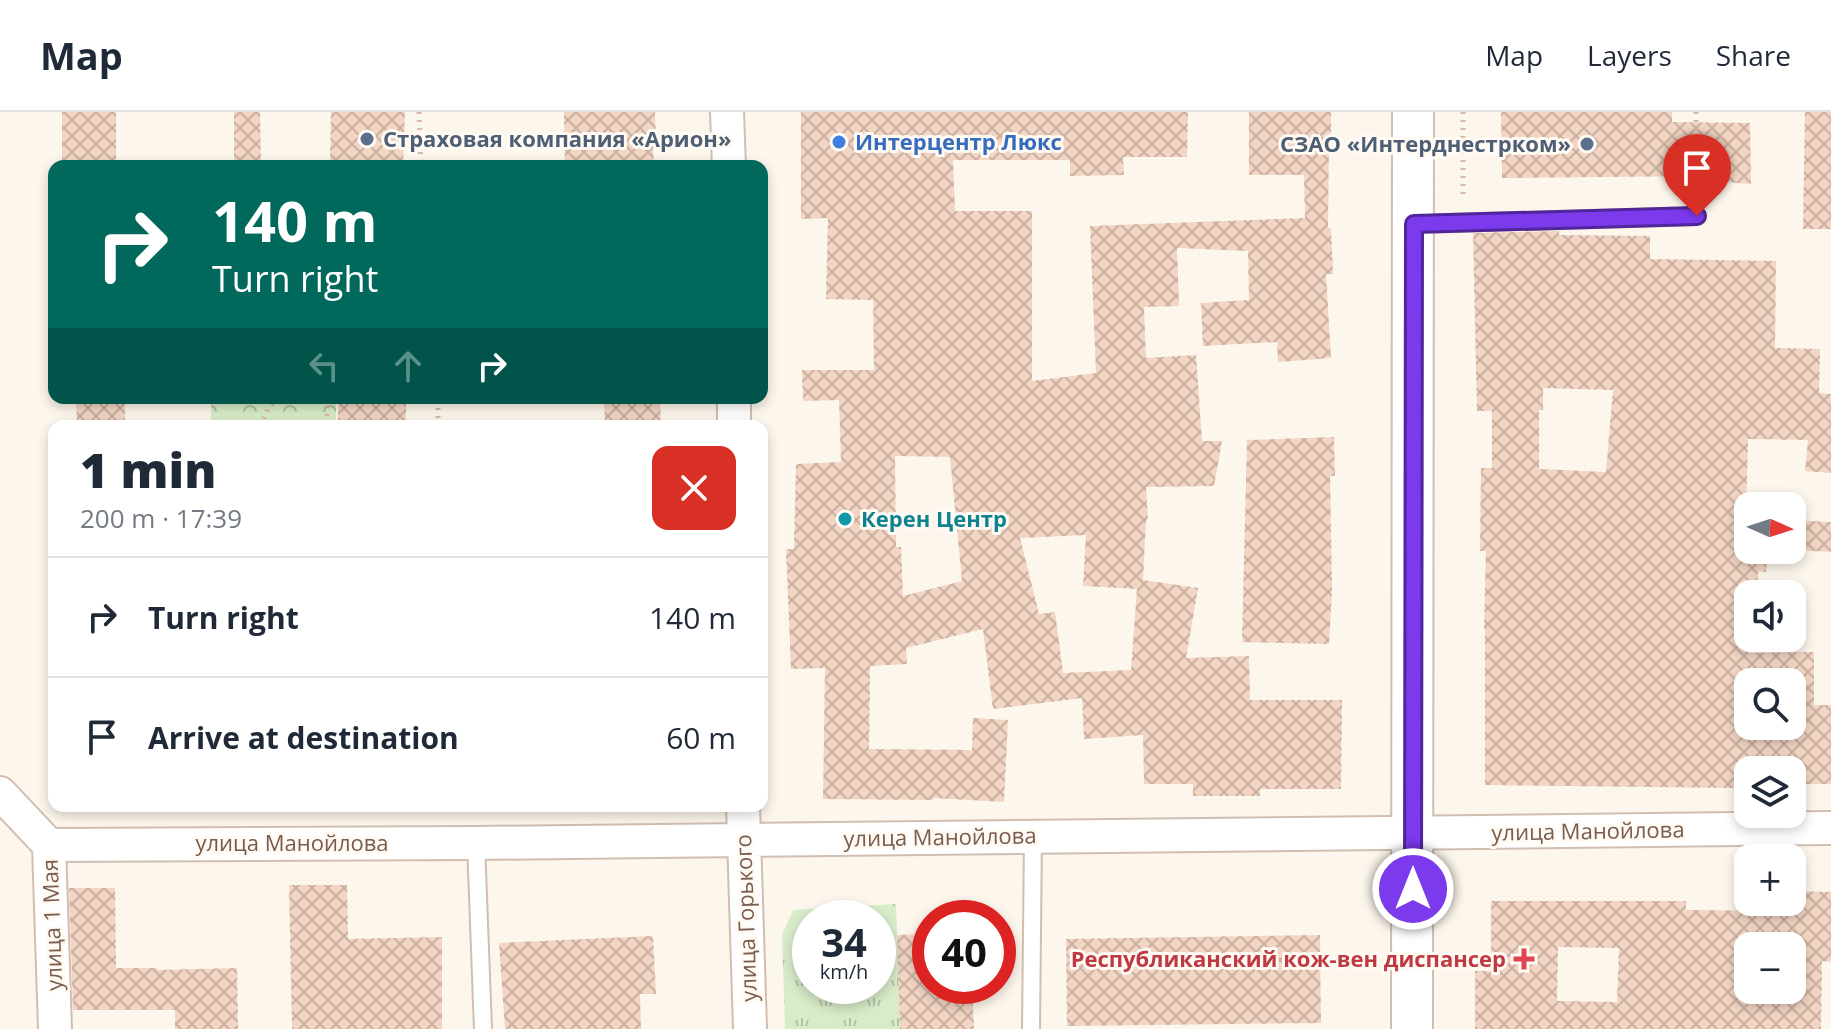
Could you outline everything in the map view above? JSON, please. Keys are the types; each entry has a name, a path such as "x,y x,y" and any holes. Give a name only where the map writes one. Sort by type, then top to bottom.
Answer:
{"street":[{"path":"727,112 729,160"},
{"path":"1412,1029 1413,112"},
{"name":"улица 1 Мая","path":"0,793 49,845 55,1029"},
{"name":"улица Горького","path":"743,812 750,1029"},
{"name":"улица Манойлова","path":"49,845 1831,828"}],"lane":[{"path":"1414,224 1697,216"},
{"path":"1031,1029 1033,836"},
{"path":"476,843 483,1029"}],"path":[{"path":"419,112 421,160"},
{"path":"1463,112 1463,223"},
{"path":"1696,112 1697,216"}],"green space":[{"path":"211,404 336,404 336,420 211,420"},
{"path":"896,904 900,1029 785,1029 782,935 792,912 792,1004 896,1004"}],"building":[{"path":"62,112 116,112 116,160 62,160"},
{"path":"234,112 260,112 261,160 234,160"},
{"name":"Страховая компания «Арион»","path":"331,112 405,112 403,160 330,160"},
{"path":"564,112 655,112 654,160 565,160"},
{"path":"801,112 1188,112 1187,157 1123,157 1124,175 1070,176 1070,160 953,160 955,211 1032,211 1032,381 1096,373 1090,226 1305,218 1304,175 1249,175 1249,112 1331,112 1328,228 1331,228 1333,274 1326,274 1331,358 1278,362 1277,342 1203,346 1201,303 1249,300 1248,251 1177,248 1179,306 1144,307 1146,358 1196,355 1202,441 1222,441 1214,486 1146,487 1148,520 1143,580 1198,588 1186,658 1249,656 1250,700 1342,700 1341,789 1260,789 1260,796 1193,796 1193,784 1144,784 1143,735 1084,739 1082,698 993,709 983,629 906,648 907,664 870,666 869,749 972,750 973,718 1008,720 1004,802 933,798 823,799 825,668 791,669 786,549 794,549 796,464 841,462 839,400 803,401 802,370 874,370 873,300 826,299 828,218 801,219","holes":["895,456 950,457 962,581 903,596 901,547 896,547","1086,535 1083,586 1137,589 1131,670 1063,673 1055,612 1039,614 1020,538"]},
{"name":"СЗАО «Интерднестрком»","path":"1501,112 1672,112 1672,122 1750,123 1751,184 1713,181 1713,176 1502,178"},
{"path":"1805,112 1831,112 1831,229 1803,229"},
{"path":"1559,231 1559,235 1650,236 1650,259 1776,261 1775,348 1820,349 1819,393 1831,394 1831,473 1805,471 1808,440 1748,439 1747,492 1734,492 1734,564 1767,564 1766,572 1758,571 1758,580 1734,580 1734,652 1814,652 1814,705 1831,705 1831,784 1806,784 1806,756 1734,756 1734,788 1485,785 1486,551 1480,551 1481,468 1492,468 1492,411 1477,411 1473,233","holes":["1543,388 1613,390 1606,472 1539,469 1539,410 1543,410"]},
{"path":"76,404 125,404 125,420 77,420"},
{"path":"338,404 406,404 406,420 338,420"},
{"path":"604,404 660,404 661,420 605,420"},
{"path":"1334,437 1335,476 1330,476 1332,590 1329,644 1242,642 1247,440"},
{"path":"1806,521 1831,522 1831,552 1806,551"},
{"path":"289,885 347,885 348,939 442,937 442,1029 292,1029"},
{"path":"69,888 115,888 116,968 237,968 238,1029 175,1029 175,1010 73,1010"},
{"path":"1806,891 1831,892 1831,962 1822,961 1821,1029 1475,1029 1475,971 1491,971 1491,901 1686,901 1686,910 1734,911 1734,916 1806,916","holes":["1558,947 1619,948 1617,1002 1557,1001"]},
{"path":"897,935 912,935 912,1004 973,1004 974,1029 900,1029"},
{"path":"1320,935 1321,1023 1067,1026 1066,939"},
{"path":"653,936 656,994 640,994 641,1029 505,1029 499,943"}],"place":[{"name":"Страховая компания «Арион»","path":"367,139"},
{"name":"Интерцентр Люкс","path":"839,142"},
{"name":"СЗАО «Интерднестрком»","path":"1587,144"},
{"name":"Керен Центр","path":"845,519"},
{"name":"Республиканский кож-вен диспансер","path":"1524,959"}],"route":[{"path":"1413,889 1414,224 1697,216"}]}
